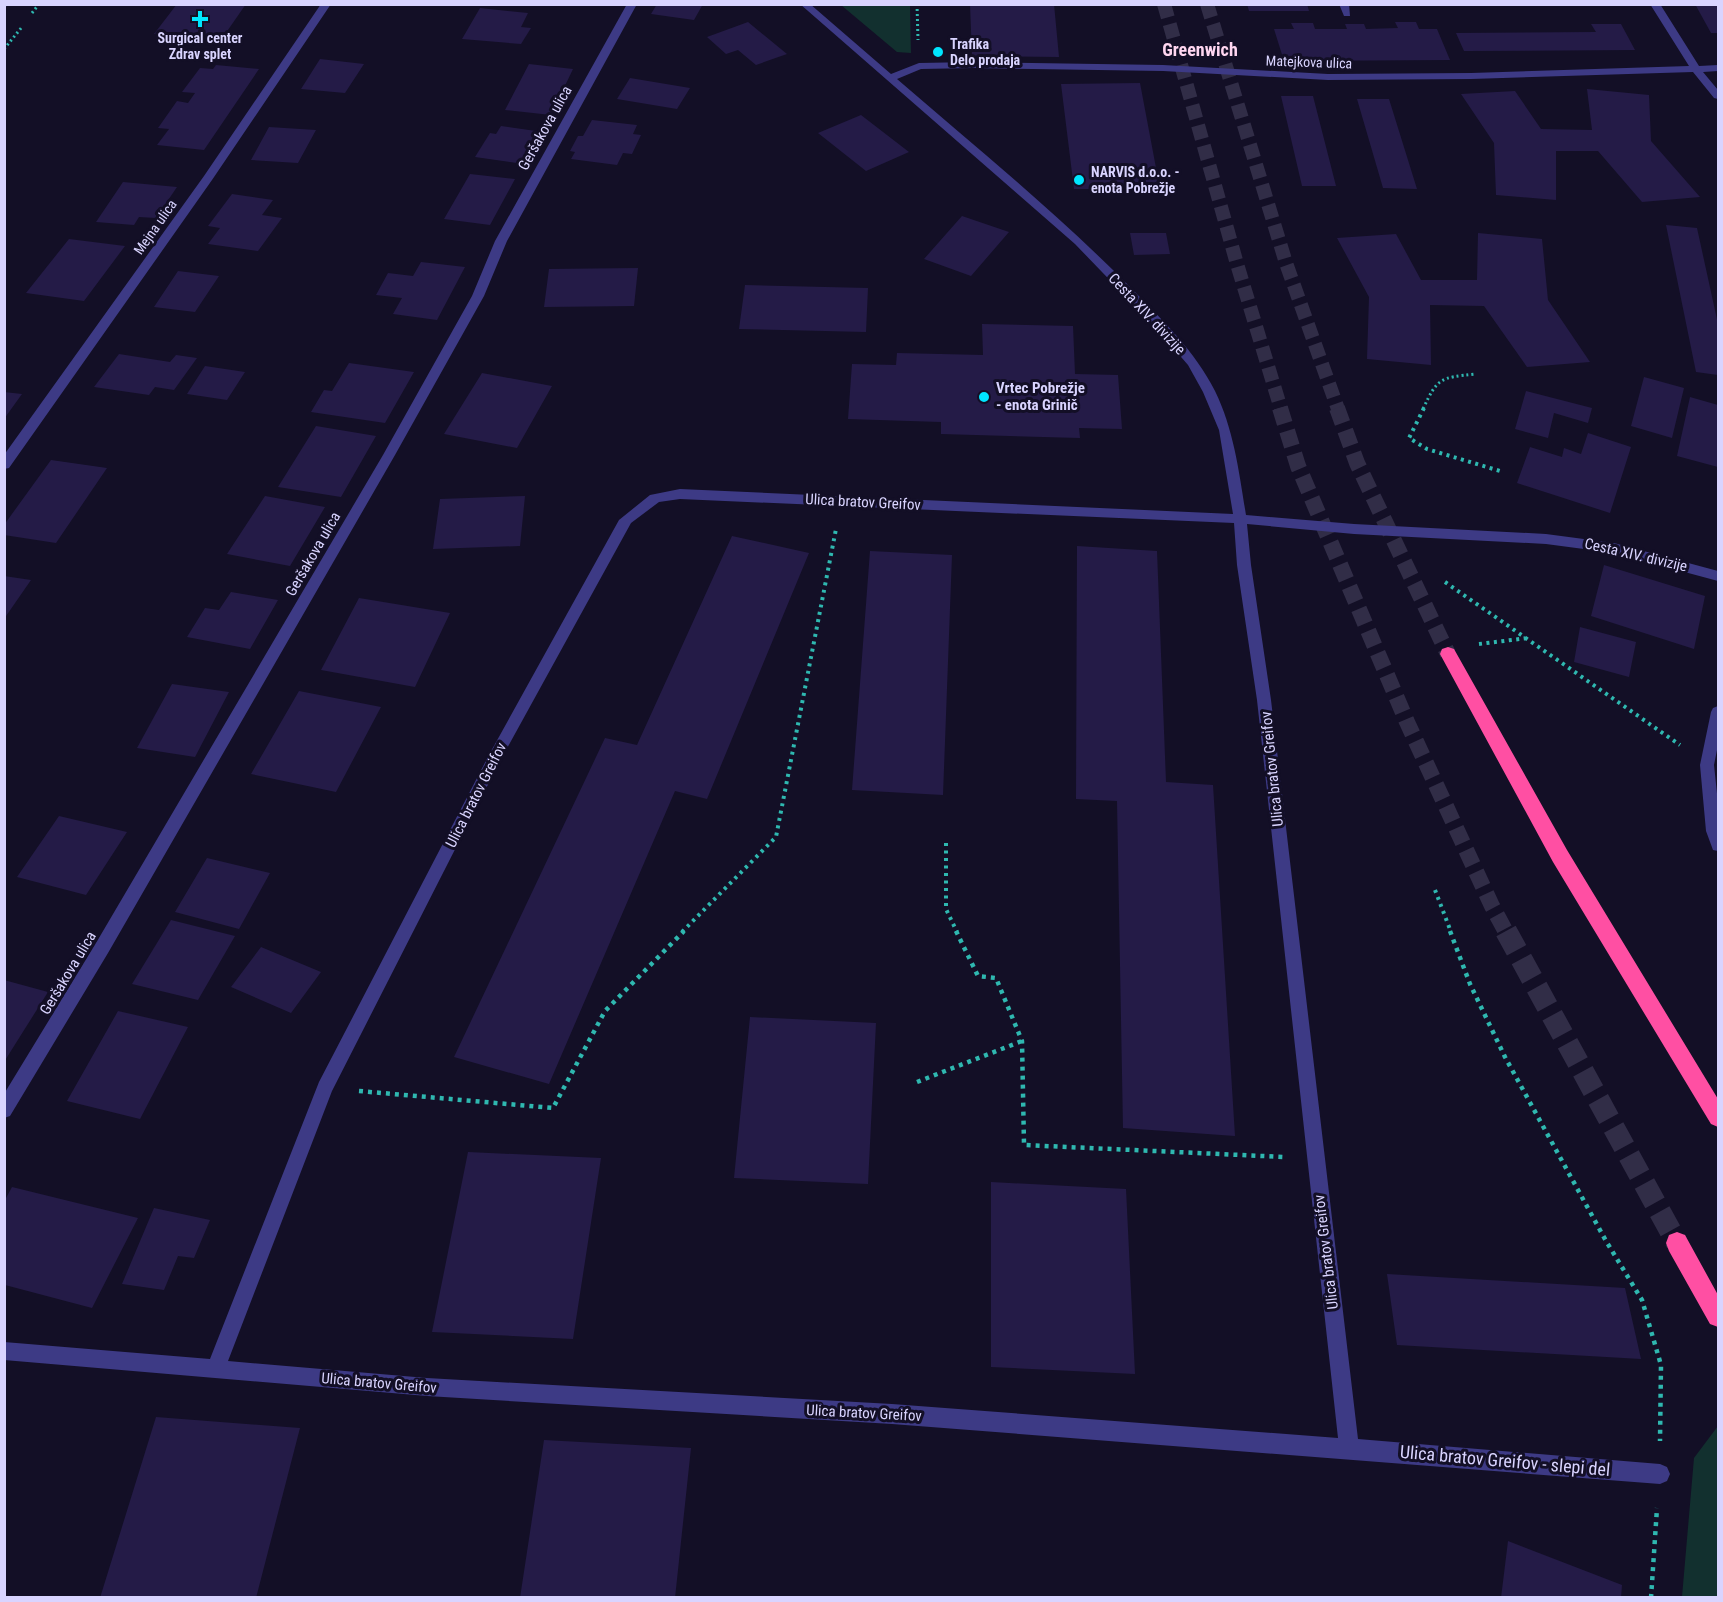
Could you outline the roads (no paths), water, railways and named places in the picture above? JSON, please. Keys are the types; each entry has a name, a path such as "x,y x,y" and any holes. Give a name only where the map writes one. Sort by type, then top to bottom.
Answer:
{"highway":[{"path":"1448,654 1560,856 1719,1117"},
{"path":"1677,1244 1719,1316"}],"street":[{"name":"Mejna ulica","path":"4,465 208,178 326,4"},
{"name":"Geršakova ulica","path":"4,1110 102,948 389,455 478,296 501,241 632,4"},
{"name":"Cesta XIV. divizije","path":"804,4 1079,242 1160,325 1193,363 1209,392 1225,430 1240,519 1354,529 1580,542 1663,559 1719,576"},
{"path":"1654,4 1695,68 1719,96"},
{"name":"Matejkova ulica","path":"889,79 919,66 950,65 1162,68 1328,77 1471,76 1719,68"},
{"name":"Ulica bratov Greifov","path":"4,1351 215,1369 427,1387 904,1415 1349,1448 1264,700 1244,565 1240,519 680,494 655,498 626,520 495,757 325,1088 215,1369"},
{"path":"1719,712 1707,765 1714,831 1719,846"},
{"name":"Ulica bratov Greifov - slepi del","path":"1349,1448 1660,1474"}],"tunnel":[{"path":"1164,4 1237,264 1281,409"},
{"path":"1207,4 1286,263 1338,409"},
{"path":"1280,408 1298,466 1407,722 1506,932"},
{"path":"1337,408 1357,463 1448,654"},
{"path":"1506,931 1677,1243"}],"place":[{"name":"Surgical center Zdrav splet","path":"200,19"},
{"name":"Trafika Delo prodaja","path":"938,52"},
{"name":"NARVIS d.o.o. - enota Pobrežje","path":"1079,180"},
{"name":"Vrtec Pobrežje - enota Grinič","path":"984,397"}],"district":[{"name":"Greenwich","path":"1200,50"}]}
